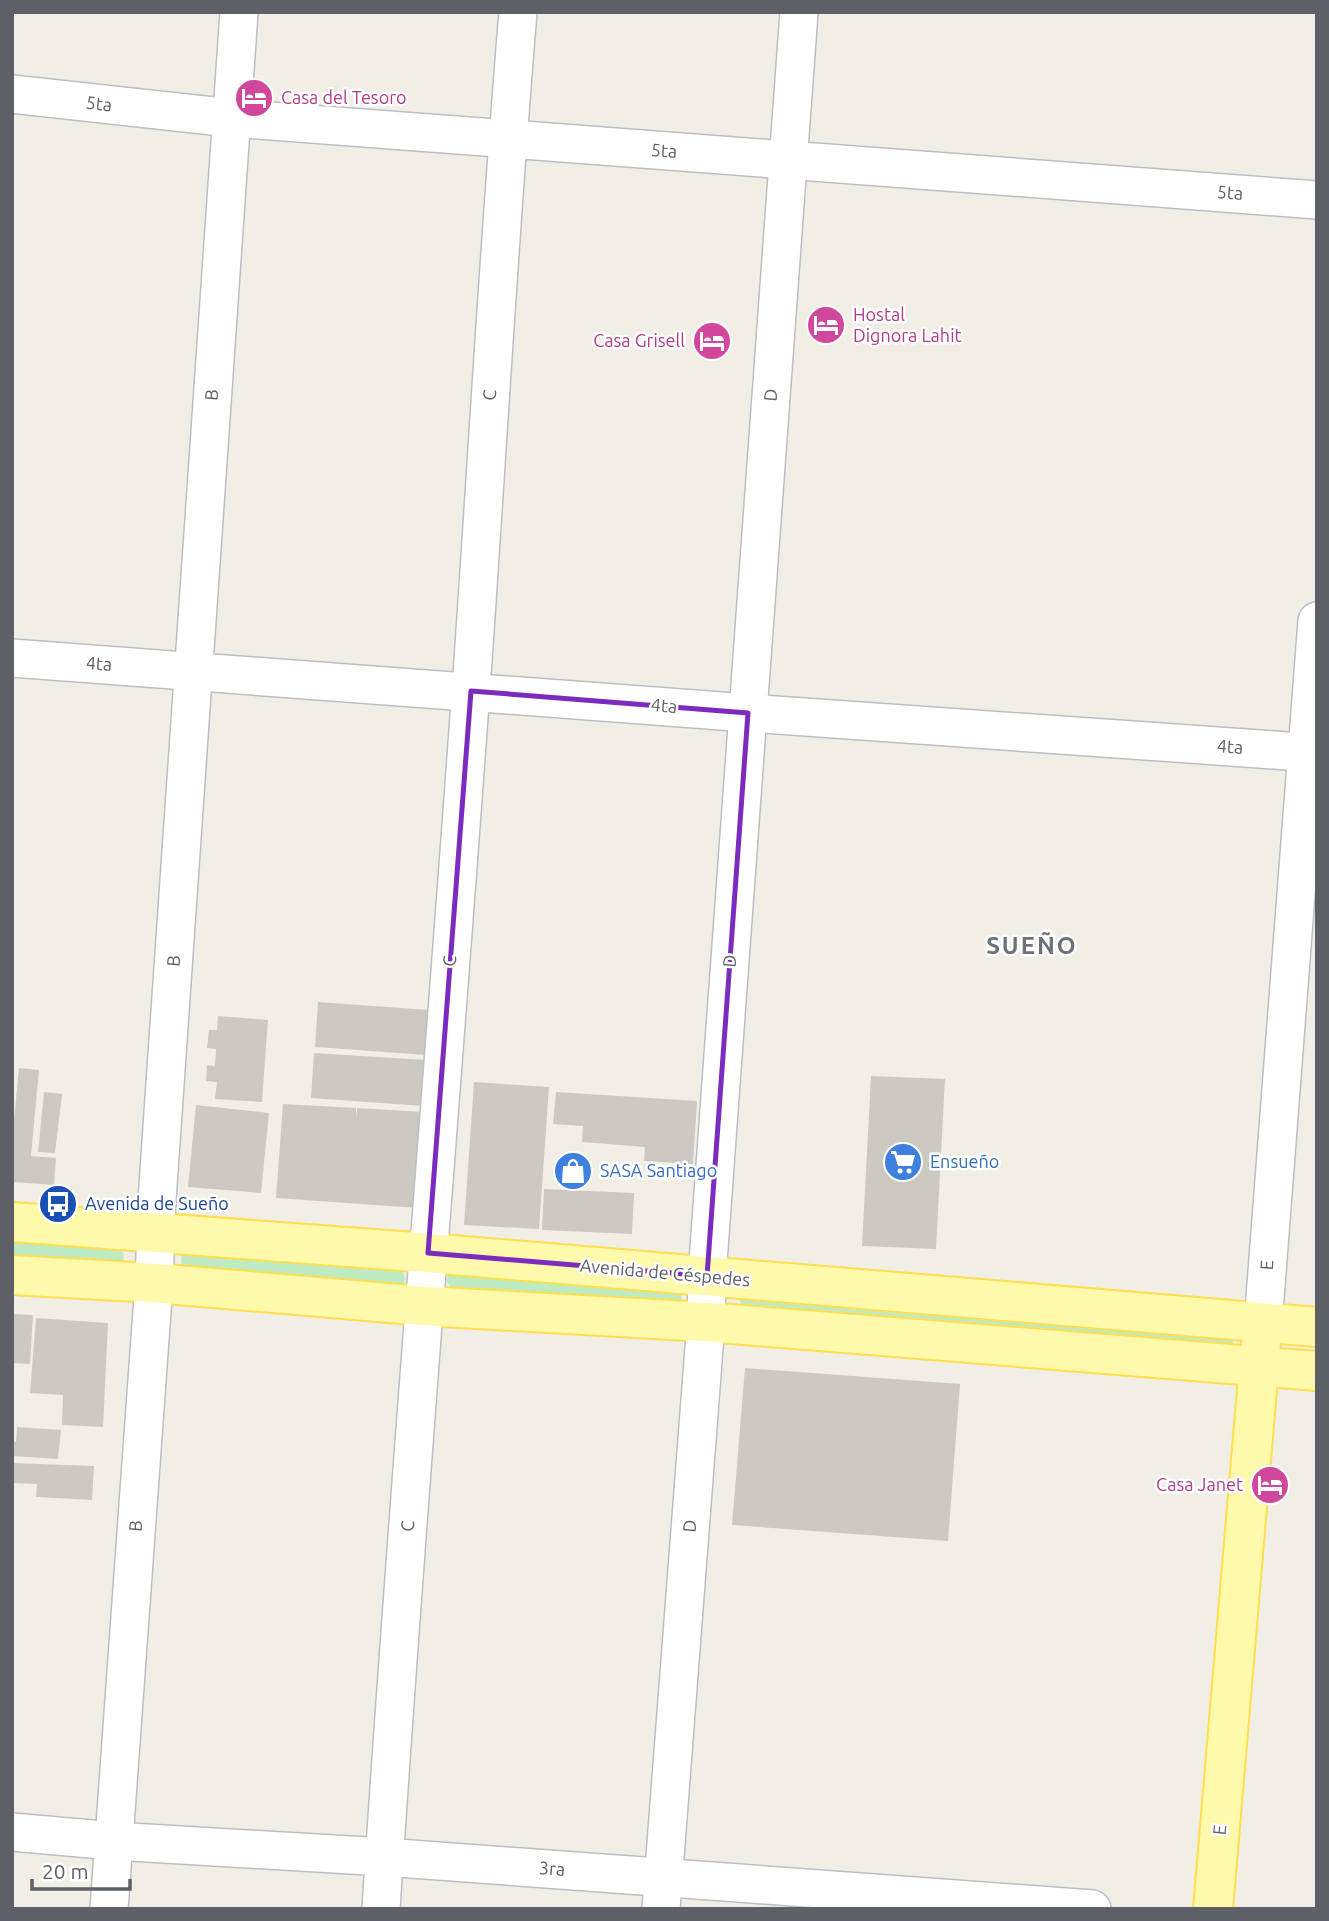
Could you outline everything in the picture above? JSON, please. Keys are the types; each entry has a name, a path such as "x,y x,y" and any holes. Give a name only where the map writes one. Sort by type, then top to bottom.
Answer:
{"main road":[{"name":"Avenida de Céspedes","path":"12,1222 428,1253 1317,1327"},
{"path":"12,1275 154,1283 424,1306 706,1322 1317,1371"},
{"name":"E","path":"1213,1909 1263,1324"}],"street":[{"name":"B","path":"109,1909 239,12"},
{"name":"C","path":"381,1909 518,12"},
{"name":"D","path":"662,1893 706,1322 707,1276 799,12"},
{"name":"5ta","path":"12,94 230,118 1317,200"},
{"name":"E","path":"1263,1324 1312,752 1317,621"},
{"name":"4ta","path":"12,658 1312,752"},
{"name":"3ra","path":"12,1832 114,1841 384,1857 662,1893 1092,1909"}],"highlighted area":[{"path":"471,691 748,713 707,1276 428,1253"}],"green space":[{"path":"12,1236 121,1249 124,1256 122,1264 12,1259"},
{"path":"185,1251 402,1270 405,1280 403,1285 185,1269 181,1262"},
{"path":"448,1274 683,1292 681,1303 451,1288 447,1282"},
{"path":"744,1293 1233,1337 1233,1345 742,1307 740,1300"}],"building":[{"path":"318,1002 429,1010 426,1055 315,1047"},
{"path":"218,1016 268,1020 262,1102 215,1099 217,1082 206,1081 207,1065 215,1066 216,1049 207,1048 209,1030 217,1030"},
{"path":"314,1053 426,1060 423,1106 311,1098"},
{"path":"19,1068 39,1070 31,1156 56,1158 54,1185 12,1182 12,1141"},
{"name":"Ensueño","path":"871,1076 945,1079 936,1249 862,1246"},
{"path":"474,1082 549,1087 539,1229 464,1225"},
{"path":"44,1092 62,1094 55,1153 38,1152"},
{"path":"556,1092 697,1101 693,1164 644,1161 645,1147 582,1142 583,1126 553,1124"},
{"path":"283,1104 356,1108 357,1119 357,1108 425,1112 418,1208 276,1198"},
{"path":"196,1105 269,1113 261,1193 188,1187"},
{"path":"544,1189 634,1193 632,1234 542,1230"},
{"path":"12,1314 33,1315 30,1364 12,1363"},
{"path":"36,1318 108,1323 103,1427 62,1425 63,1395 30,1393"},
{"path":"745,1368 960,1384 948,1541 732,1525"},
{"path":"17,1427 61,1430 58,1459 12,1456 12,1442 16,1442"},
{"path":"12,1463 94,1466 92,1500 36,1497 37,1484 12,1483"}],"place":[{"name":"Casa del Tesoro","path":"254,98"},
{"name":"Hostal Dignora Lahit","path":"826,325"},
{"name":"Casa Grisell","path":"712,341"},
{"name":"Ensueño","path":"903,1162"},
{"name":"SASA Santiago","path":"573,1171"},
{"name":"Avenida de Sueño","path":"58,1204"},
{"name":"Casa Janet","path":"1270,1485"}],"district":[{"name":"SUEÑO","path":"1032,946"}]}
